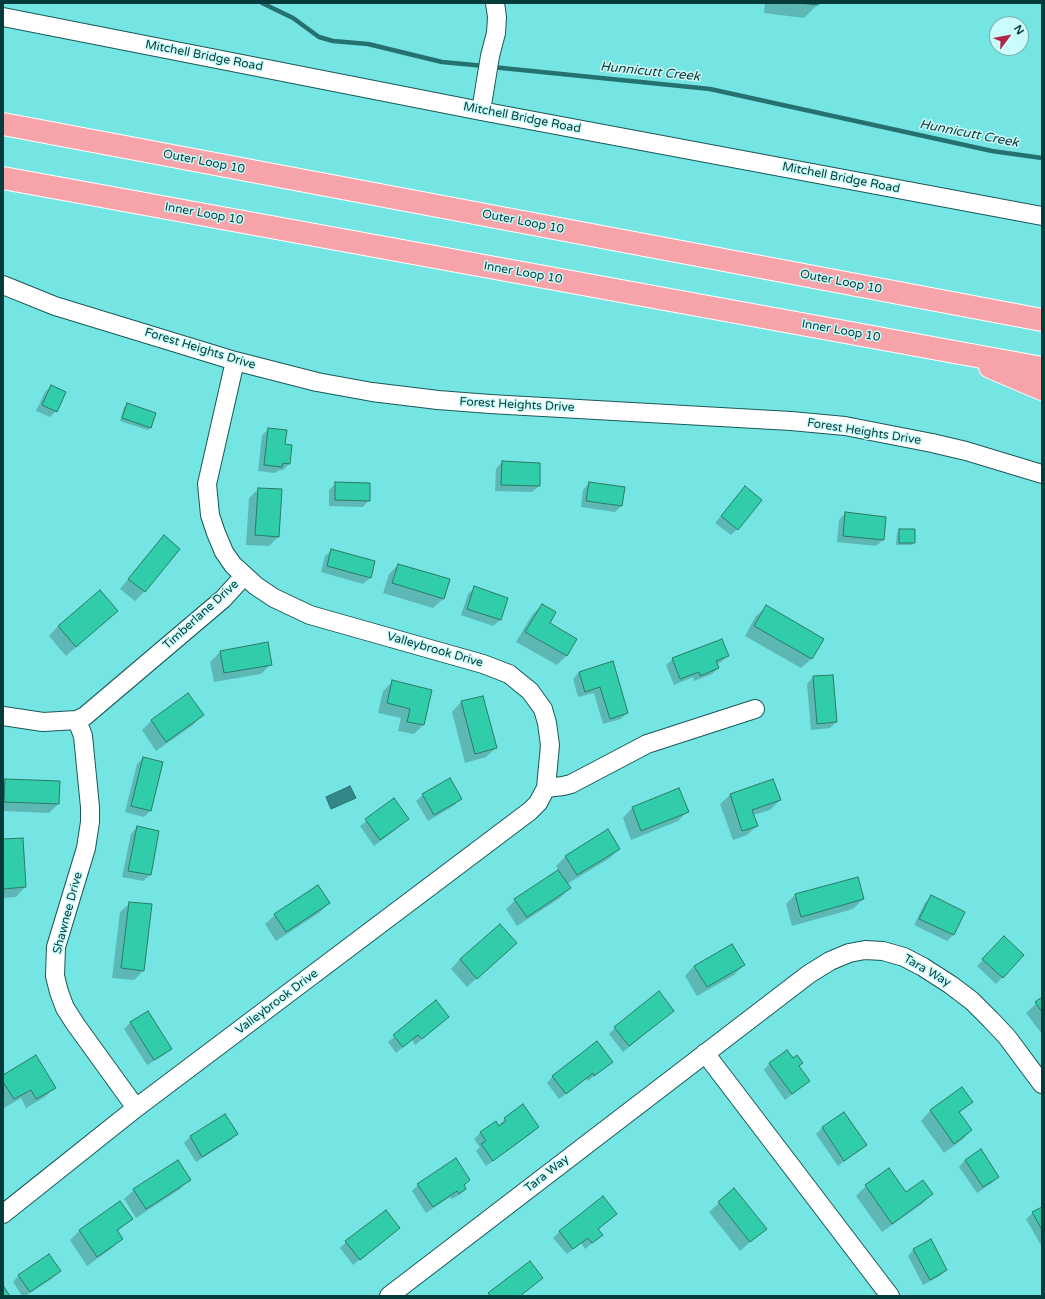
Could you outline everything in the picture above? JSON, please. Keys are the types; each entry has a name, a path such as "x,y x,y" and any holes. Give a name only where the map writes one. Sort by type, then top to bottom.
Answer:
{"highway":[{"name":"Outer Loop 10","path":"3,124 1042,320"},
{"name":"Inner Loop 10","path":"3,178 1042,368"},
{"path":"965,305 1042,304"},
{"path":"952,351 1042,389"}],"street":[{"path":"481,111 490,56 496,33 497,17 495,3"},
{"name":"Mitchell Bridge Road","path":"3,17 481,111 1042,216"},
{"name":"Forest Heights Drive","path":"3,285 55,306 235,361 317,382 372,392 438,400 791,421 845,426 966,451 1042,474"},
{"name":"Timberlane Drive","path":"77,720 85,716 96,707 223,599 244,576 233,565 224,552 216,533 210,515 207,484 235,361"},
{"name":"Valleybrook Drive","path":"3,1214 136,1108 530,811 538,803 546,788 550,745 543,709 530,691 509,674 483,664 310,615 274,598 244,576"},
{"path":"546,788 571,784 647,744 755,709"},
{"path":"3,716 43,722 77,720"},
{"name":"Shawnee Drive","path":"77,720 83,736 90,806 90,822 86,848 56,947 55,976 59,992 76,1025 136,1108"},
{"name":"Tara Way","path":"389,1296 809,974 830,961 849,953 865,950 884,950 904,957 952,985 972,1001 1006,1037 1042,1084"},
{"path":"705,1053 890,1296"}],"water":[{"path":"350,786 356,798 331,809 326,797"}],"building":[{"path":"798,3 819,3 818,5"},
{"path":"51,385 66,392 57,412 42,405"},
{"path":"127,403 156,413 151,428 122,418"},
{"path":"268,428 287,430 285,444 292,445 290,464 283,463 282,467 264,465"},
{"path":"502,461 540,463 540,486 501,485"},
{"path":"335,482 370,483 370,501 335,500"},
{"path":"589,482 625,487 622,506 586,501"},
{"path":"745,486 762,500 738,530 721,516"},
{"path":"258,488 282,489 279,537 255,535"},
{"path":"845,512 886,517 884,540 843,536"},
{"path":"899,529 915,529 915,543 899,543"},
{"path":"164,535 180,549 145,592 128,579"},
{"path":"331,549 375,561 371,578 327,566"},
{"path":"398,564 450,579 444,599 392,583"},
{"path":"474,586 508,598 501,620 467,609"},
{"path":"100,590 118,611 76,647 58,626"},
{"path":"542,604 556,612 550,623 577,639 567,656 525,632"},
{"path":"766,605 824,639 812,659 754,626"},
{"path":"722,639 729,656 716,661 719,668 700,676 699,672 680,679 672,658"},
{"path":"268,642 272,665 224,673 220,651"},
{"path":"613,661 628,713 610,719 600,687 585,692 579,672"},
{"path":"833,675 837,722 817,724 813,676"},
{"path":"392,680 432,690 424,725 407,722 410,709 387,703"},
{"path":"188,693 204,715 166,742 151,720"},
{"path":"483,696 497,748 475,754 461,701"},
{"path":"143,757 163,762 151,811 131,806"},
{"path":"450,778 462,799 434,815 422,794"},
{"path":"5,779 60,781 59,804 4,802"},
{"path":"773,779 781,800 752,810 758,826 742,831 730,794"},
{"path":"679,788 689,812 641,831 632,807"},
{"path":"394,798 409,819 380,840 365,819"},
{"path":"137,826 159,831 151,875 128,871"},
{"path":"608,829 620,849 577,875 565,856"},
{"path":"23,838 26,887 3,889 3,839"},
{"path":"558,870 571,888 527,917 514,899"},
{"path":"858,877 864,899 801,917 795,894"},
{"path":"318,885 330,903 286,932 274,914"},
{"path":"931,895 965,912 954,935 919,919"},
{"path":"129,902 152,904 144,971 121,968"},
{"path":"500,924 517,943 477,979 460,959"},
{"path":"1004,936 1024,955 1003,978 982,959"},
{"path":"732,944 745,965 707,987 694,966"},
{"path":"659,991 674,1011 629,1046 614,1027"},
{"path":"1042,997 1042,1012 1035,1002"},
{"path":"436,1000 449,1017 422,1039 418,1035 403,1047 393,1035"},
{"path":"148,1011 172,1049 154,1060 130,1022"},
{"path":"597,1041 613,1062 594,1076 593,1073 566,1094 552,1076"},
{"path":"787,1050 793,1058 797,1055 803,1063 799,1066 810,1081 792,1094 769,1063"},
{"path":"36,1055 56,1088 36,1099 31,1090 14,1099 3,1082 3,1075"},
{"path":"962,1087 973,1102 959,1112 972,1130 954,1144 930,1110"},
{"path":"523,1104 539,1127 493,1161 481,1144 486,1141 480,1132 496,1121 499,1126 506,1121 504,1118"},
{"path":"844,1112 867,1145 844,1161 822,1127"},
{"path":"225,1114 238,1134 202,1157 190,1136"},
{"path":"981,1149 999,1177 983,1187 965,1160"},
{"path":"456,1158 470,1180 464,1185 466,1189 459,1194 457,1191 433,1207 417,1184"},
{"path":"178,1160 191,1180 146,1209 133,1189"},
{"path":"889,1168 906,1192 923,1180 933,1194 892,1224 865,1185"},
{"path":"734,1188 767,1229 750,1242 718,1202"},
{"path":"603,1196 617,1214 598,1229 603,1235 592,1243 588,1238 573,1249 559,1231"},
{"path":"120,1201 133,1219 117,1230 123,1239 97,1257 79,1230"},
{"path":"1042,1207 1042,1230 1032,1212"},
{"path":"386,1210 400,1228 360,1260 345,1241"},
{"path":"931,1239 947,1270 930,1280 913,1249"},
{"path":"49,1254 61,1271 30,1292 18,1275"},
{"path":"530,1261 543,1278 520,1296 491,1296 488,1293"},
{"path":"4,1287 10,1296 3,1296"}],"waterway":[{"name":"Hunnicutt Creek","path":"262,3 293,18 319,37 333,41 368,44 442,62 485,66"},
{"name":"Hunnicutt Creek","path":"492,67 710,89 992,151 1042,158"}]}
